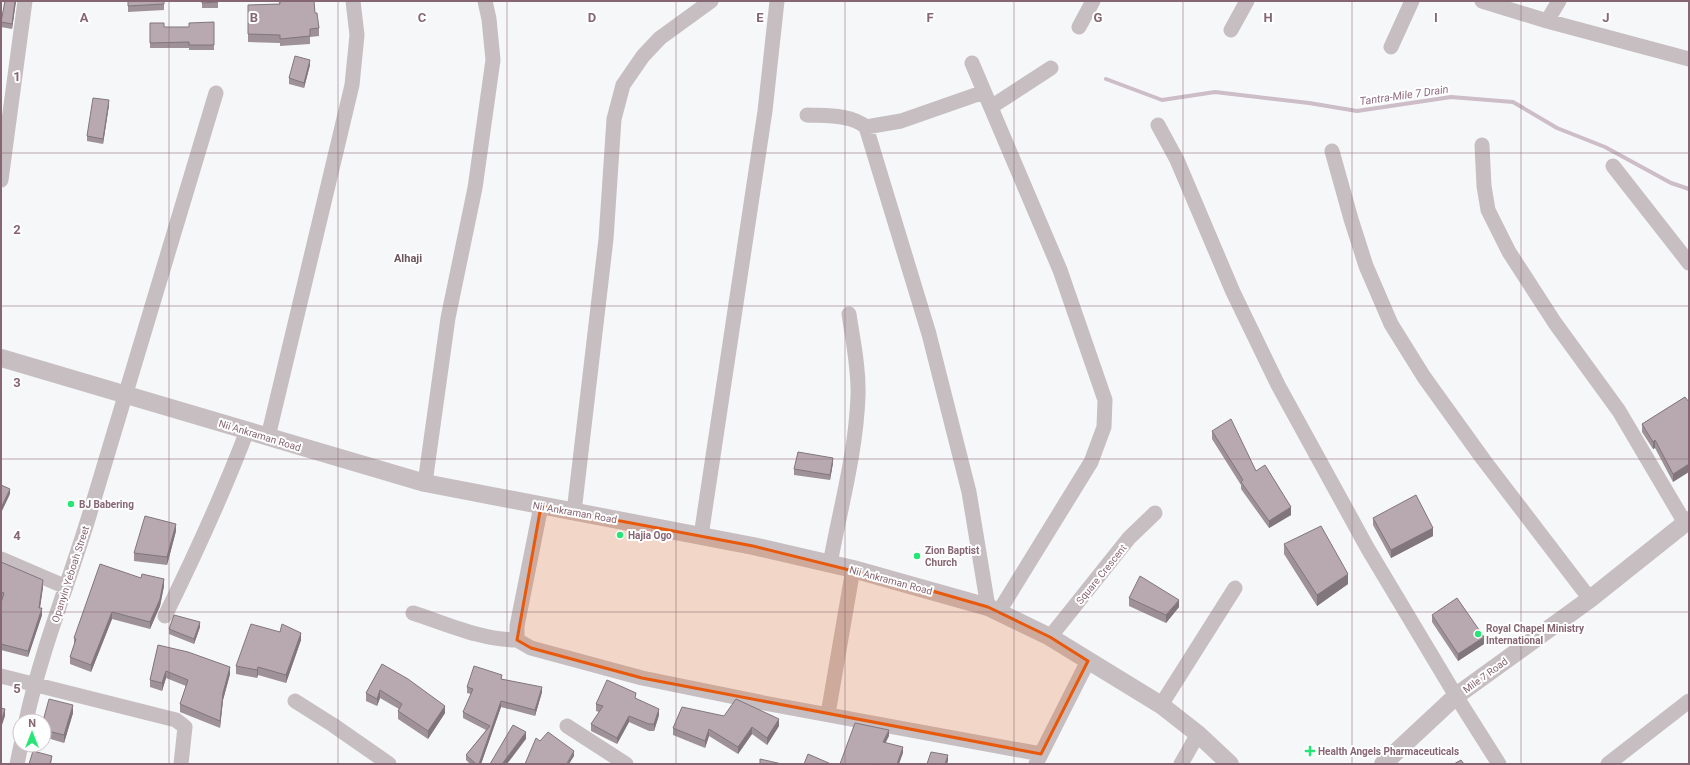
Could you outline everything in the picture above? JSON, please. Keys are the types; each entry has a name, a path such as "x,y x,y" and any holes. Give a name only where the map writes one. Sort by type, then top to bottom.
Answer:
{"street":[{"path":"1,180 25,1"},
{"path":"268,437 352,85 358,35 353,1"},
{"path":"425,483 448,318 475,188 493,60 489,19 485,1"},
{"path":"574,512 606,239 614,118 623,85 643,56 660,38 712,1"},
{"path":"701,536 763,119 777,1"},
{"path":"1080,27 1093,1"},
{"path":"1231,30 1246,1"},
{"path":"1391,47 1412,1"},
{"path":"1482,1 1547,21 1689,59"},
{"path":"1547,21 1559,1"},
{"path":"972,63 1060,270 1105,400 1104,427 1091,462 993,610"},
{"path":"991,107 1051,68"},
{"path":"866,126 902,122 984,92"},
{"name":"Opanyin Yeboah Street","path":"28,713 34,684 89,515 124,393 216,93"},
{"path":"807,115 848,118 861,122 866,126 929,334 969,492 993,610"},
{"path":"1158,126 1177,160 1233,292 1278,385 1368,549 1456,696 1499,764"},
{"path":"1482,144 1484,186 1488,210 1508,252 1555,324 1619,411 1687,522"},
{"path":"1332,151 1366,266 1391,324 1424,377 1482,459 1590,599"},
{"path":"1613,166 1689,263"},
{"path":"830,564 851,453 858,395 849,314"},
{"name":"Nii Ankraman Road","path":"1,358 124,393 425,483 701,536 853,569 993,610 1050,637 1161,705 1198,734 1230,764"},
{"path":"165,616 202,540 247,431"},
{"path":"517,640 517,626 541,506"},
{"name":"Square Crescent","path":"1050,637 1129,538 1155,513"},
{"name":"Mile 7 Road","path":"1383,764 1456,696 1590,599 1687,522"},
{"path":"1,559 66,587"},
{"path":"828,714 853,569"},
{"path":"1161,705 1235,588"},
{"path":"413,613 482,636 500,640 517,640 531,648 642,678 764,703 828,714 1038,759 1088,661"},
{"path":"1,676 176,720 185,727 181,764"},
{"path":"295,701 333,725 389,764"},
{"path":"1608,764 1689,701"},
{"path":"567,726 626,764"},
{"path":"1181,764 1198,734"},
{"path":"17,764 19,753"}],"highlighted area":[{"path":"541,506 753,546 922,588 988,607 1050,637 1088,661 1041,754 642,678 531,648 517,640"}],"building":[{"path":"5,1 15,1 12,24 1,22"},
{"path":"128,1 164,1 164,4 128,6"},
{"path":"202,1 218,1 218,2 202,3"},
{"path":"280,1 314,1 315,13 317,13 319,28 310,29 310,36 280,39 280,35 248,34 248,5 280,4"},
{"path":"214,22 214,45 189,45 189,42 150,43 150,23 164,23 164,27 189,27 189,23"},
{"path":"295,56 310,60 304,83 289,78"},
{"path":"93,98 109,100 103,139 87,136"},
{"path":"1685,397 1689,402 1689,464 1673,474 1655,440 1653,442 1642,424"},
{"path":"1231,419 1256,471 1265,465 1291,507 1269,521 1241,482 1243,480 1212,431"},
{"path":"798,452 833,458 830,475 794,469"},
{"path":"1,485 10,489 1,508"},
{"path":"1416,495 1433,528 1391,550 1373,518"},
{"path":"145,516 176,524 167,557 134,553"},
{"path":"1321,526 1348,574 1317,595 1284,544"},
{"path":"1,562 43,580 39,608 42,608 28,651 1,644 1,603 4,593 1,592"},
{"path":"100,564 141,578 142,574 164,579 160,599 150,622 112,612 91,665 70,657 76,639 74,638"},
{"path":"1140,576 1179,600 1166,615 1129,598"},
{"path":"1457,598 1484,637 1458,654 1432,615"},
{"path":"174,615 200,622 194,639 169,629"},
{"path":"251,624 280,632 282,624 301,633 286,675 258,667 257,670 236,666"},
{"path":"158,645 188,652 230,667 223,693 220,721 180,704 188,680 166,671 162,683 150,680"},
{"path":"382,664 408,679 445,706 428,731 398,711 402,704 380,690 377,699 366,693"},
{"path":"474,666 502,675 501,679 542,687 535,710 501,701 479,764 476,764 466,755 490,726 463,712 473,689 467,687"},
{"path":"607,680 636,693 635,698 659,709 654,724 649,724 629,716 617,738 591,724 603,706 596,704"},
{"path":"49,699 73,705 64,735 52,732 52,713 45,713"},
{"path":"736,699 779,719 767,738 752,727 738,747 709,729 705,741 673,728 682,707 724,716"},
{"path":"1,708 5,709 1,722"},
{"path":"855,723 889,730 883,742 903,747 897,764 840,764"},
{"path":"513,725 526,732 502,764 490,764"},
{"path":"548,732 574,751 567,763 568,764 525,764 536,738 540,741"},
{"path":"931,752 948,755 945,764 927,764"},
{"path":"32,753 41,753 52,756 50,764 29,764"},
{"path":"808,754 831,764 804,764"},
{"path":"760,759 782,764 760,764"},
{"path":"1461,760 1464,764 1454,764"}],"waterway":[{"name":"Tantra-Mile 7 Drain","path":"1106,79 1162,100 1215,92 1309,103 1357,111 1451,97 1513,102 1557,128 1605,147 1671,183 1689,189"}],"place":[{"name":"BJ Babering","path":"71,504"},
{"name":"Hajia Ogo","path":"620,535"},
{"name":"Zion Baptist Church","path":"917,556"},
{"name":"Royal Chapel Ministry International","path":"1478,634"},
{"name":"Health Angels Pharmaceuticals","path":"1310,751"}],"district":[{"name":"Alhaji","path":"408,258"}]}
